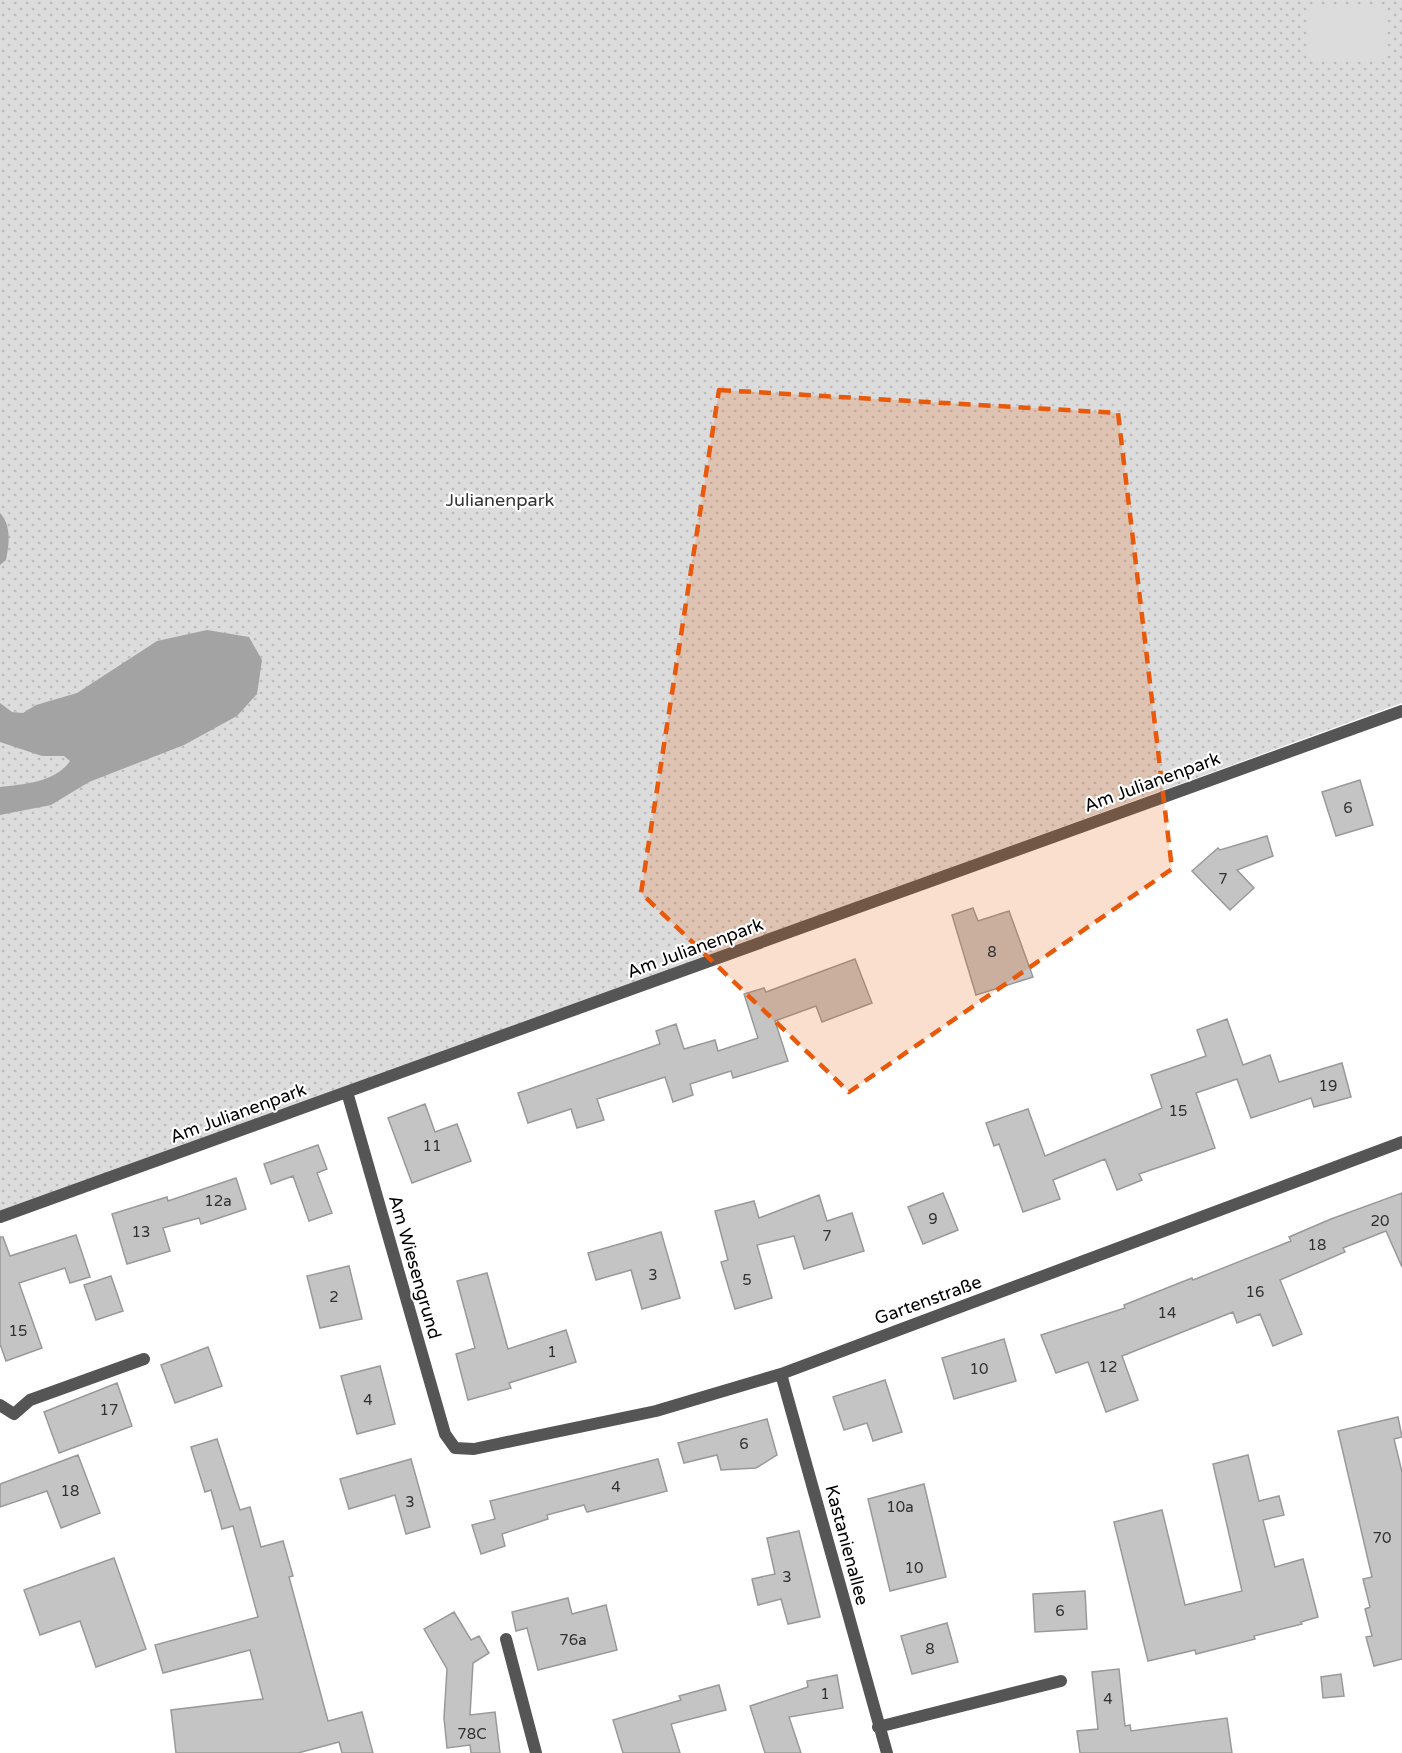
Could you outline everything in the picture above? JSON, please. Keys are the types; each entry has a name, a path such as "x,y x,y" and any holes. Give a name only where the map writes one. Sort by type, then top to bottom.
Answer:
{"street":[{"name":"Am Julianenpark","path":"0,1217 1402,711"},
{"name":"Am Wiesengrund","path":"347,1092 445,1434 455,1448"},
{"name":"Gartenstraße","path":"455,1448 474,1449 656,1411 781,1374 1402,1142"},
{"path":"0,1405 14,1414 30,1400 144,1359"},
{"name":"Kastanienallee","path":"781,1374 887,1753"},
{"path":"506,1639 536,1753"},
{"path":"878,1726 1061,1682"}],"highlighted area":[{"path":"719,390 1118,413 1172,869 849,1092 641,893"}],"green space":[{"name":"Julianenpark","path":"0,0 1402,0 1402,703 0,1214"},
{"path":"1307,7 1387,7 1387,59 1307,60"}],"shaded area":[{"path":"0,513 4,518 9,535 6,560 0,565"},
{"path":"207,630 249,637 262,660 257,694 237,716 184,745 89,782 51,805 0,815 0,787 47,778 56,774 70,761 64,756 42,756 0,742 0,703 12,712 23,713 36,705 77,693 157,641"}],"building":[{"path":"1360,780 1373,825 1336,836 1322,792"},
{"path":"1267,836 1273,856 1237,870 1254,888 1230,910 1192,871 1218,848 1220,850"},
{"path":"973,908 978,921 1009,911 1033,977 976,995 952,915"},
{"path":"855,959 872,1003 822,1022 816,1006 775,1021 788,1061 733,1078 731,1071 690,1084 693,1095 673,1102 665,1077 597,1099 604,1120 577,1128 571,1109 528,1123 518,1093 660,1044 656,1031 676,1024 684,1049 715,1040 718,1051 758,1038 744,994 764,988 766,992"},
{"path":"1227,1019 1243,1065 1270,1055 1279,1082 1342,1063 1351,1097 1314,1107 1311,1098 1251,1118 1237,1079 1196,1093 1215,1148 1139,1174 1142,1180 1117,1190 1105,1159 1053,1180 1060,1199 1023,1212 999,1144 994,1146 986,1123 1028,1109 1045,1156 1162,1108 1151,1075 1206,1056 1197,1030"},
{"path":"425,1104 435,1132 457,1124 471,1161 412,1183 388,1118"},
{"path":"318,1145 327,1169 317,1173 332,1213 309,1221 293,1176 271,1184 264,1164"},
{"path":"236,1178 246,1209 201,1224 199,1218 163,1228 170,1251 127,1264 112,1214 167,1197 168,1201"},
{"path":"943,1193 958,1230 923,1244 908,1207"},
{"path":"1402,1193 1402,1267 1386,1231 1343,1248 1345,1252 1280,1280 1302,1334 1273,1346 1260,1314 1237,1323 1233,1312 1122,1356 1138,1400 1106,1412 1088,1362 1056,1373 1041,1335 1125,1308 1124,1305 1291,1241 1289,1237 1331,1219"},
{"path":"819,1195 827,1221 852,1213 864,1251 804,1269 794,1236 757,1245 772,1298 735,1309 721,1262 728,1260 715,1211 754,1201 759,1218"},
{"path":"661,1232 680,1298 642,1309 631,1270 596,1280 588,1253"},
{"path":"76,1235 90,1277 70,1283 65,1268 19,1283 42,1348 6,1361 0,1344 0,1237 3,1237 10,1256"},
{"path":"349,1266 362,1319 320,1328 307,1276"},
{"path":"487,1273 508,1349 566,1330 576,1362 509,1383 511,1388 468,1400 456,1354 475,1348 457,1281"},
{"path":"111,1276 123,1311 96,1320 84,1285"},
{"path":"1004,1339 1016,1381 954,1399 942,1358"},
{"path":"208,1347 222,1386 175,1403 161,1365"},
{"path":"380,1366 395,1424 357,1434 341,1376"},
{"path":"885,1380 902,1432 873,1441 867,1423 844,1430 833,1397"},
{"path":"117,1383 132,1426 59,1453 44,1412"},
{"path":"1398,1417 1402,1437 1394,1439 1402,1472 1402,1659 1374,1666 1366,1637 1372,1636 1365,1609 1370,1607 1363,1579 1372,1577 1338,1431"},
{"path":"767,1419 777,1455 756,1468 721,1470 717,1455 684,1463 678,1443"},
{"path":"217,1439 240,1510 250,1507 261,1547 283,1541 293,1576 289,1577 328,1721 362,1712 373,1753 342,1753 339,1742 298,1753 176,1753 171,1710 263,1699 250,1650 163,1673 155,1645 258,1617 233,1526 222,1529 211,1490 205,1492 191,1447"},
{"path":"78,1455 100,1513 61,1528 47,1491 0,1507 0,1484"},
{"path":"1248,1455 1259,1501 1279,1496 1284,1515 1263,1520 1275,1567 1303,1559 1318,1617 1301,1622 1302,1624 1254,1636 1255,1639 1196,1654 1195,1650 1148,1661 1114,1522 1162,1510 1185,1605 1242,1591 1213,1464"},
{"path":"411,1459 430,1527 406,1534 395,1495 349,1509 340,1479"},
{"path":"658,1459 667,1491 587,1512 584,1505 547,1515 548,1519 502,1534 505,1546 481,1554 472,1525 495,1519 490,1501"},
{"path":"924,1484 946,1577 890,1591 868,1499"},
{"path":"799,1531 820,1617 788,1624 781,1599 758,1605 752,1579 775,1574 767,1538"},
{"path":"114,1558 146,1649 96,1667 80,1621 40,1635 24,1590"},
{"path":"1085,1591 1087,1629 1035,1632 1033,1594"},
{"path":"568,1598 572,1614 606,1605 617,1650 538,1670 527,1628 516,1631 512,1612"},
{"path":"454,1612 471,1640 479,1636 489,1653 473,1663 470,1715 495,1712 500,1753 471,1753 470,1745 447,1748 444,1718 447,1669 424,1629"},
{"path":"947,1623 958,1662 912,1674 901,1636"},
{"path":"1119,1669 1125,1726 1130,1725 1131,1731 1227,1718 1232,1753 1080,1753 1077,1731 1098,1729 1092,1672"},
{"path":"1341,1674 1344,1696 1323,1698 1321,1677"},
{"path":"837,1675 843,1708 789,1717 801,1753 765,1753 750,1706 808,1687 807,1681"},
{"path":"719,1685 726,1710 671,1724 680,1753 623,1753 613,1720 681,1700 679,1696"}]}
